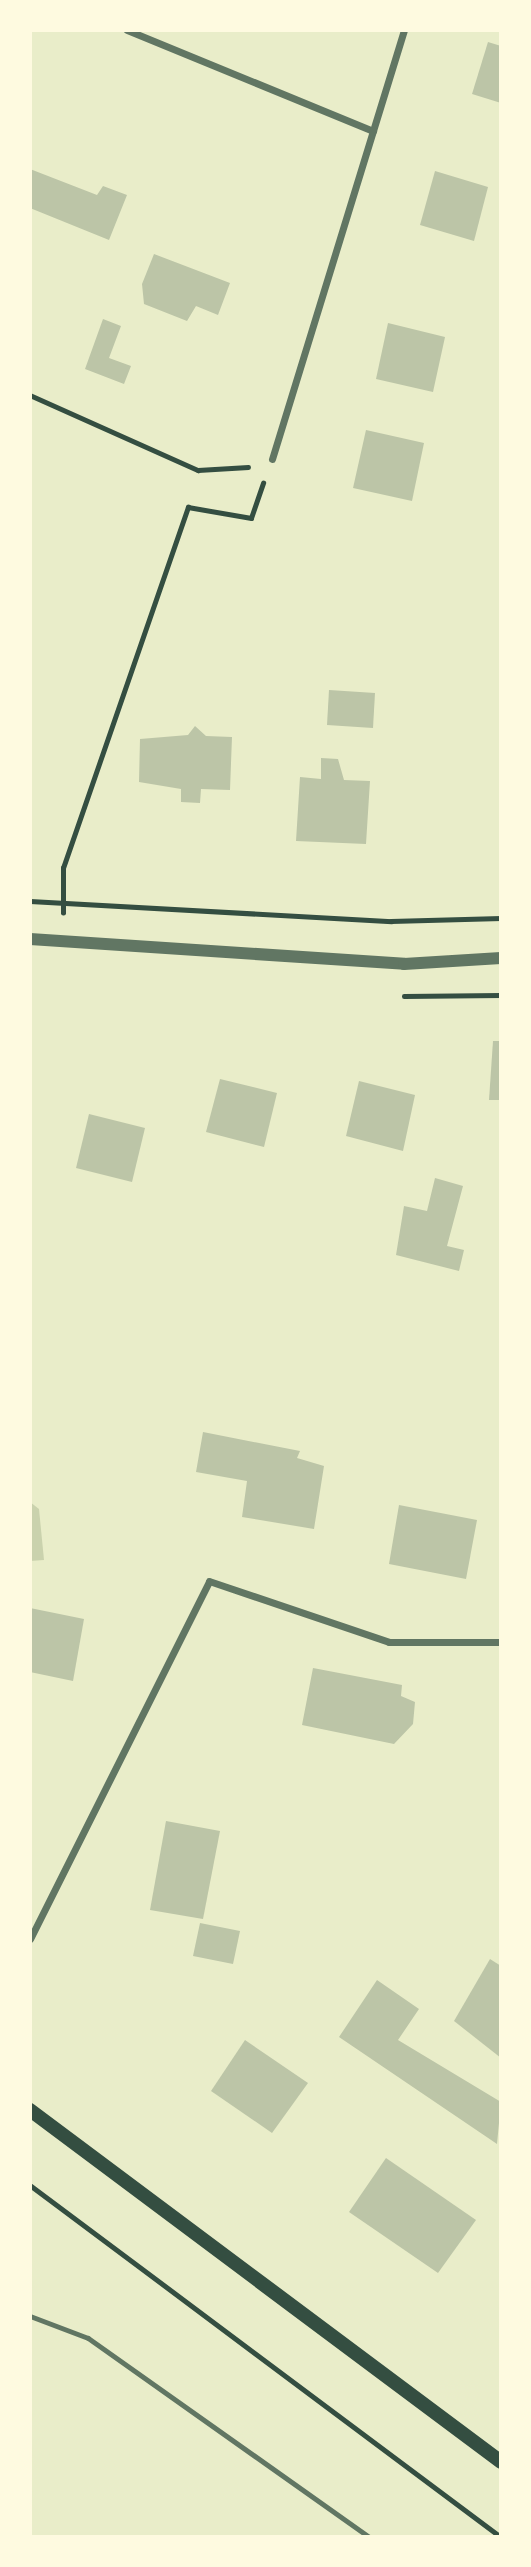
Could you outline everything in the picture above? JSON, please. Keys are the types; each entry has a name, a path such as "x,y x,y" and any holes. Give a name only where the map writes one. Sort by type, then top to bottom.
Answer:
{"main road":[{"path":"30,2110 501,2462"}],"street":[{"path":"127,30 373,131"},
{"path":"272,459 404,30"},
{"path":"30,939 404,964 501,958"},
{"path":"30,1940 209,1581 389,1642 501,1642"}],"lane":[{"path":"30,2316 88,2338 369,2537"}],"path":[{"path":"30,395 198,470 272,459 251,517 188,507 62,869 64,902"},
{"path":"30,901 391,921 501,918"},
{"path":"30,2185 501,2537"}],"green space":[{"path":"30,1502 39,1509 44,1560 30,1561"}],"building":[{"path":"488,42 501,46 501,103 472,94"},
{"path":"30,169 97,195 103,186 127,195 109,240 30,208"},
{"path":"435,171 488,187 474,241 420,225"},
{"path":"154,254 230,283 218,315 196,306 187,321 144,304 142,284"},
{"path":"103,319 121,326 109,358 131,366 124,384 85,369"},
{"path":"388,323 445,337 433,392 376,379"},
{"path":"366,430 424,443 412,501 353,488"},
{"path":"329,690 375,693 373,728 327,725"},
{"path":"195,726 206,736 232,737 230,790 201,789 200,803 181,802 181,789 139,782 140,739 188,735"},
{"path":"321,758 338,759 344,780 370,781 366,844 296,841 300,777 321,779"},
{"path":"493,1041 501,1041 501,1100 489,1100"},
{"path":"220,1079 277,1093 264,1147 206,1132"},
{"path":"359,1081 415,1095 403,1151 346,1136"},
{"path":"89,1114 145,1128 132,1182 76,1168"},
{"path":"435,1178 463,1186 447,1246 464,1250 459,1271 396,1255 404,1206 427,1211"},
{"path":"203,1432 300,1451 297,1458 324,1466 314,1529 242,1517 247,1481 196,1472"},
{"path":"399,1505 477,1520 466,1579 389,1564"},
{"path":"30,1608 84,1619 73,1681 30,1672"},
{"path":"313,1668 402,1685 401,1696 415,1702 413,1724 394,1744 302,1725"},
{"path":"166,1821 220,1831 203,1919 150,1910"},
{"path":"200,1923 240,1931 233,1964 193,1956"},
{"path":"490,1959 501,1966 501,2058 454,2021"},
{"path":"377,1980 419,2009 398,2040 501,2102 497,2144 339,2037"},
{"path":"245,2040 308,2083 272,2133 211,2091"},
{"path":"386,2158 476,2220 438,2273 349,2212"}]}
